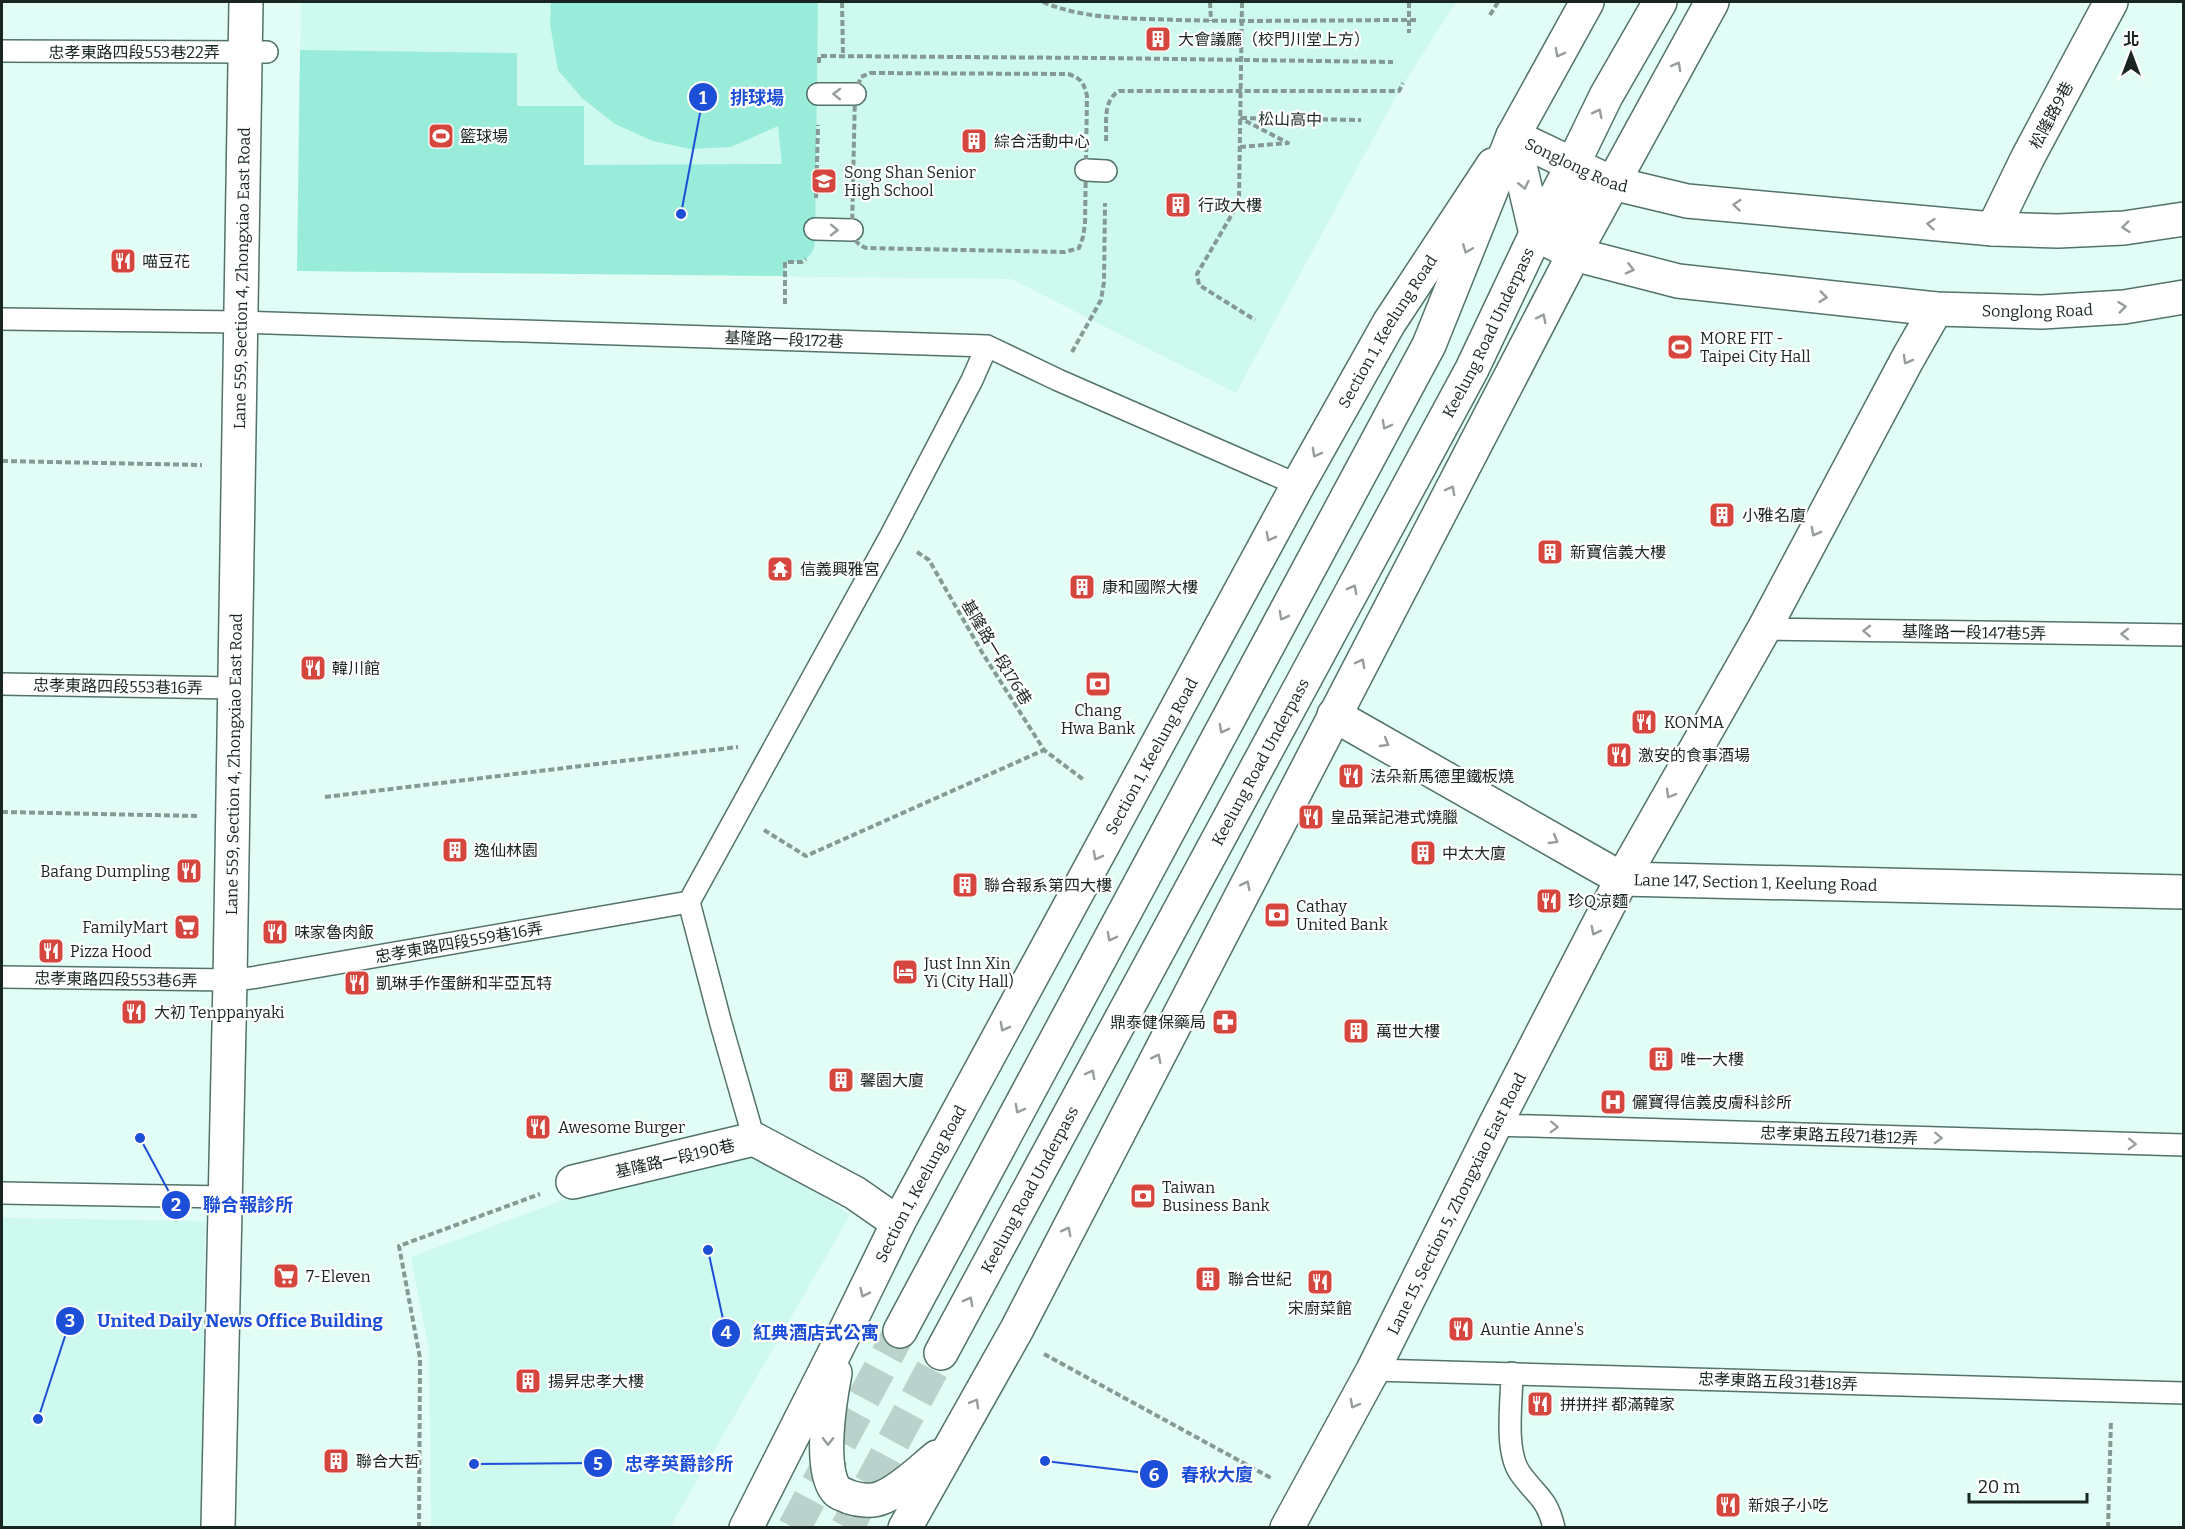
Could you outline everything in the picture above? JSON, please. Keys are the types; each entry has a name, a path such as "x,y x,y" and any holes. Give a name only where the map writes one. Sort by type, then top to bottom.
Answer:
{"main road":[{"name":"Lane 559, Section 4, Zhongxiao East Road","path":"218,1527 230,980 240,322 256,52 246,2"},
{"name":"Section 1, Keelung Road","path":"746,1527 898,1223 1298,486 1389,323 1513,136 1587,2"},
{"name":"Keelung Road Underpass","path":"941,1353 1472,369 1536,234 1606,96 1660,2"},
{"path":"905,1527 1017,1329 1611,183 1712,2"},
{"name":"松隆路9巷","path":"1993,230 2028,157 2111,2"},
{"name":"Songlong Road","path":"1513,136 1611,183 1687,201 1993,230 2058,231 2124,228 2184,219"},
{"name":"Songlong Road","path":"1513,136 1536,234 1574,254 1678,281 1936,309 2042,312 2124,307 2184,297"},
{"path":"900,1331 1429,345 1513,136"},
{"path":"1536,234 1611,183"},
{"path":"1622,879 1764,629 1936,309"},
{"name":"Lane 147, Section 1, Keelung Road","path":"1334,715 1622,879 2184,892"},
{"name":"Lane 15, Section 5, Zhongxiao East Road","path":"1287,1527 1373,1370 1495,1125 1622,879"},
{"name":"基隆路一段190巷","path":"573,1182 754,1139 855,1193 898,1223"},
{"path":"840,1342 828,1413 827,1461 830,1477 837,1492 857,1500 880,1499 913,1477 951,1444"}],"lane":[{"name":"忠孝東路四段553巷22弄","path":"2,51 256,52"},
{"path":"818,94 855,94"},
{"path":"815,230 852,230"},
{"name":"基隆路一段172巷","path":"2,319 240,322 987,346 1058,380 1255,465 1298,486"},
{"path":"754,1139 689,902 891,536 962,401 987,346"},
{"name":"基隆路一段147巷5弄","path":"1764,629 2184,635"},
{"name":"忠孝東路四段553巷16弄","path":"2,684 234,688"},
{"name":"忠孝東路四段559巷16弄","path":"230,980 689,902"},
{"name":"忠孝東路四段553巷6弄","path":"2,977 230,980"},
{"name":"忠孝東路五段71巷12弄","path":"1495,1125 2184,1145"},
{"path":"2,1193 225,1197"},
{"name":"忠孝東路五段31巷18弄","path":"1373,1370 2184,1393"},
{"path":"1512,1373 1511,1445 1519,1472 1537,1491 1550,1512 1554,1527"}],"path":[{"path":"843,2 843,56"},
{"path":"1043,2 1102,18 1211,21 1416,20"},
{"path":"1210,2 1211,21"},
{"path":"1242,2 1238,204 1197,274 1199,285 1255,320"},
{"path":"1409,2 1409,33"},
{"path":"1490,15 1498,2"},
{"path":"785,304 785,262 802,262 814,250 819,56 1393,62"},
{"path":"1085,224 1079,248 1065,252 866,248 858,245 853,238 852,230 855,94 861,77 870,73 1068,74 1078,77 1085,86 1088,96"},
{"path":"1058,380 1101,300 1104,268 1096,171 1107,103 1113,94 1119,91 1399,91 1403,83"},
{"name":"松山高中","path":"1240,118 1361,120"},
{"name":"松山高中","path":"1240,118 1288,143 1240,147"},
{"path":"2,461 238,466"},
{"name":"基隆路一段176巷","path":"891,536 929,560 982,654 1044,750 1084,780"},
{"path":"325,797 777,743"},
{"path":"739,813 806,856 1044,750"},
{"path":"2,812 231,816"},
{"path":"419,1527 420,1358 399,1246 573,1182"},
{"path":"1043,1354 1304,1495"},
{"path":"2108,1527 2112,1390"}],"shaded area":[{"name":"Song Shan Senior High School","path":"301,2 1456,2 1399,91 1236,393 1011,279 297,271"},
{"path":"754,1150 850,1215 672,1524 667,1527 431,1527 429,1350 411,1257 568,1198"},
{"path":"2,1218 205,1221 201,1527 2,1527"}],"green space":[{"path":"551,2 818,2 815,241 809,256 806,259 785,262 784,276 297,271 300,50 517,53 517,106 584,106 584,165 782,164 778,126 731,147 691,149 653,141 615,124 582,98 558,70 550,24"}],"tunnel":[{"path":"794,1528 900,1331"},
{"path":"847,1528 941,1353"}],"place":[{"name":"大會議廳（校門川堂上方）","path":"1158,39"},
{"name":"籃球場","path":"441,136"},
{"name":"綜合活動中心","path":"974,141"},
{"name":"Song Shan Senior High School","path":"824,181"},
{"name":"行政大樓","path":"1178,205"},
{"name":"排球場","path":"681,214"},
{"name":"喵豆花","path":"123,261"},
{"name":"MORE FIT - Taipei City Hall","path":"1680,347"},
{"name":"小雅名廈","path":"1722,515"},
{"name":"新寶信義大樓","path":"1550,552"},
{"name":"信義興雅宮","path":"780,569"},
{"name":"康和國際大樓","path":"1082,587"},
{"name":"韓川館","path":"313,668"},
{"name":"Chang Hwa Bank","path":"1098,684"},
{"name":"KONMA","path":"1644,722"},
{"name":"激安的食事酒場","path":"1619,755"},
{"name":"法朵新馬德里鐵板燒","path":"1351,776"},
{"name":"皇品葉記港式燒臘","path":"1311,817"},
{"name":"逸仙林園","path":"455,850"},
{"name":"中太大廈","path":"1423,853"},
{"name":"Bafang Dumpling","path":"189,871"},
{"name":"聯合報系第四大樓","path":"965,885"},
{"name":"珍Q涼麵","path":"1549,901"},
{"name":"Cathay United Bank","path":"1277,915"},
{"name":"FamilyMart","path":"187,927"},
{"name":"味家魯肉飯","path":"275,932"},
{"name":"Pizza Hood","path":"51,951"},
{"name":"Just Inn Xin Yi (City Hall)","path":"905,972"},
{"name":"凱琳手作蛋餅和羋亞瓦特","path":"357,983"},
{"name":"大初 Tenppanyaki","path":"134,1012"},
{"name":"鼎泰健保藥局","path":"1225,1022"},
{"name":"萬世大樓","path":"1356,1031"},
{"name":"唯一大樓","path":"1661,1059"},
{"name":"馨園大廈","path":"841,1080"},
{"name":"儷寶得信義皮膚科診所","path":"1613,1102"},
{"name":"Awesome Burger","path":"538,1127"},
{"name":"聯合報診所","path":"140,1138"},
{"name":"Taiwan Business Bank","path":"1143,1196"},
{"name":"紅典酒店式公寓","path":"708,1250"},
{"name":"7-Eleven","path":"286,1276"},
{"name":"聯合世紀","path":"1208,1279"},
{"name":"宋廚菜館","path":"1320,1282"},
{"name":"Auntie Anne's","path":"1461,1329"},
{"name":"揚昇忠孝大樓","path":"528,1381"},
{"name":"拼拼拌 都滿韓家","path":"1540,1404"},
{"name":"United Daily News Office Building","path":"38,1419"},
{"name":"聯合大哲","path":"336,1461"},
{"name":"春秋大廈","path":"1045,1461"},
{"name":"忠孝英爵診所","path":"474,1464"},
{"name":"新娘子小吃","path":"1728,1505"}]}
